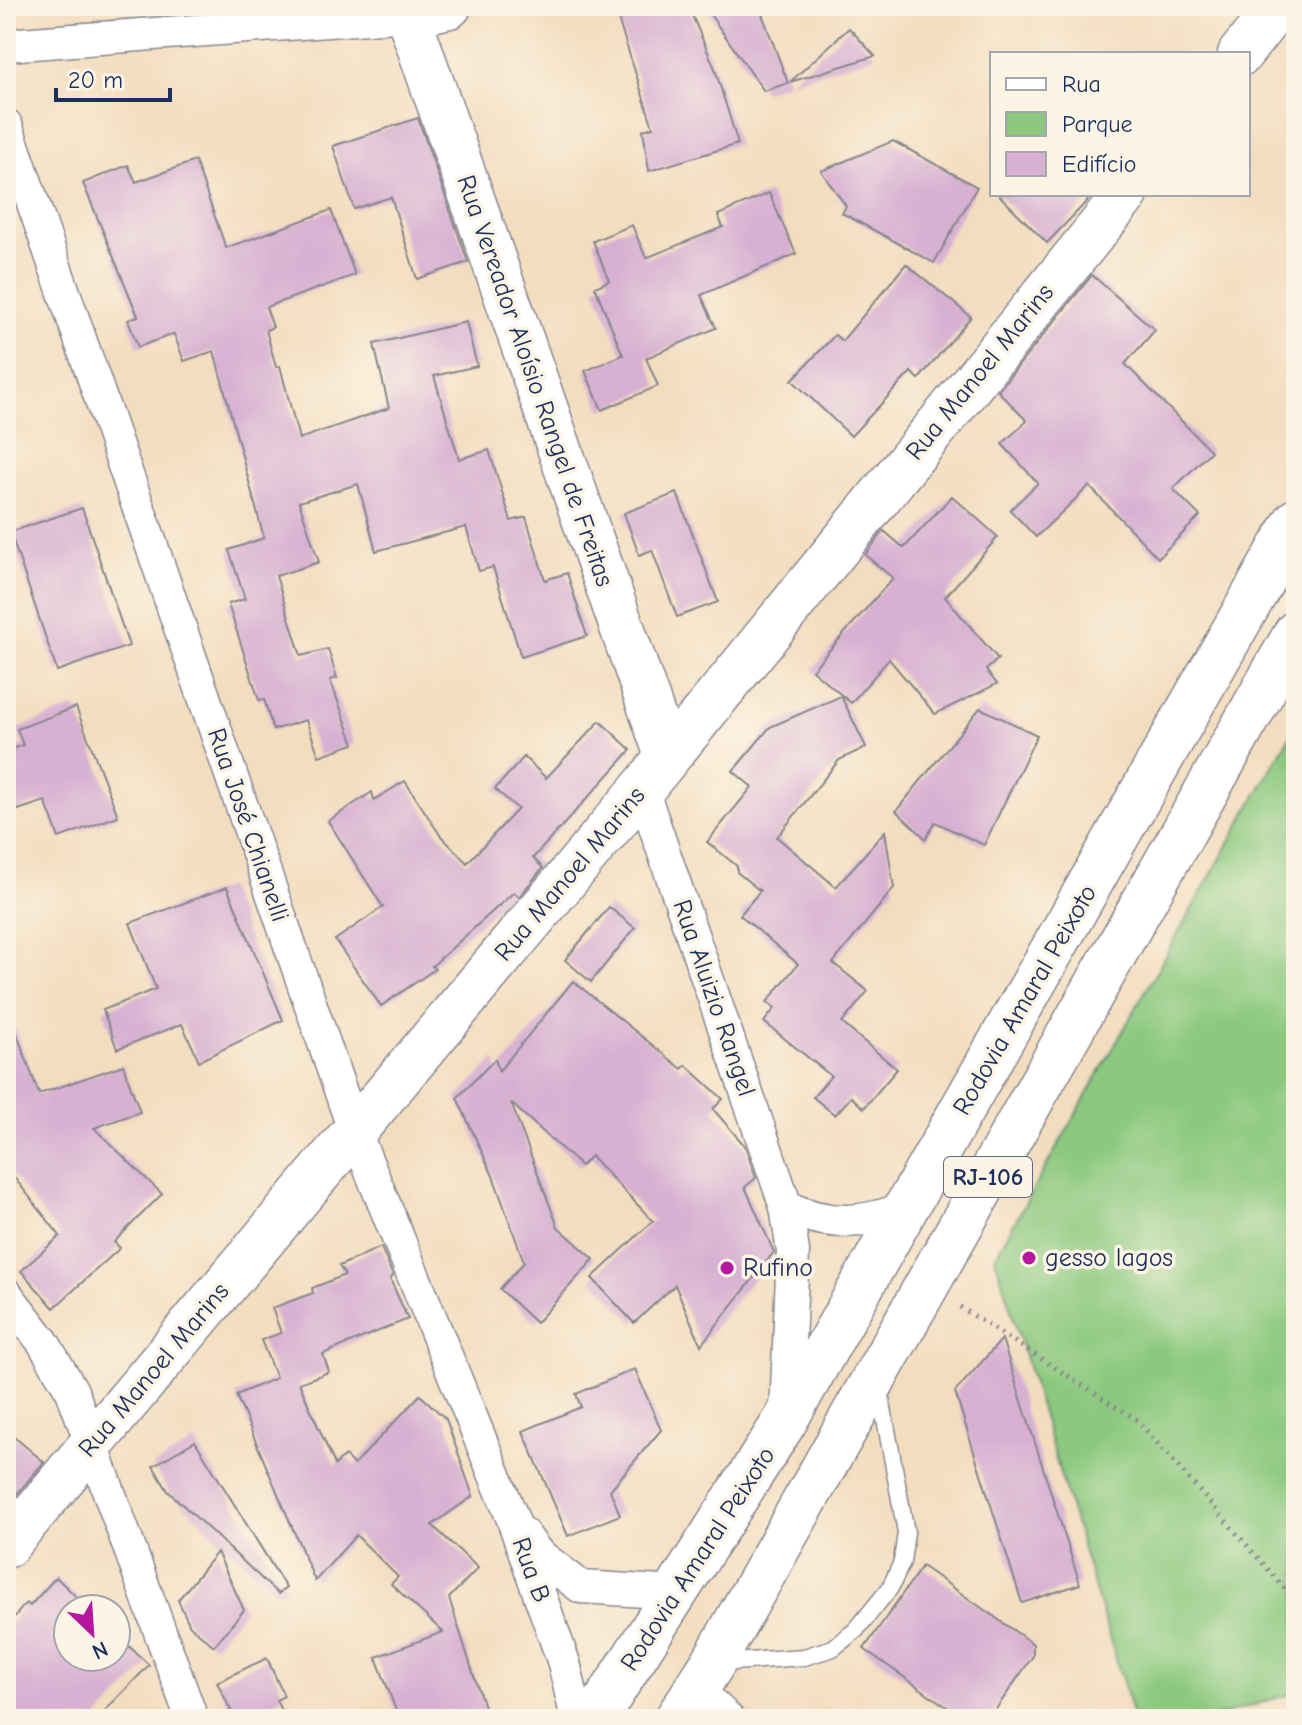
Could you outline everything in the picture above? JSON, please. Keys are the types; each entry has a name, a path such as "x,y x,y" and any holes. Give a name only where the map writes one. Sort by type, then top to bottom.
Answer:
{"main road":[{"path":"1242,52 1278,6"},
{"name":"Rua Vereador Aloísio Rangel de Freitas","path":"421,9 655,772"},
{"name":"Rua Manoel Marins","path":"6,1546 655,772 1124,196"},
{"name":"Rodovia Amaral Peixoto","path":"595,1719 785,1421 1296,521"},
{"name":"Rodovia Amaral Peixoto","path":"704,1698 876,1374 1296,633"}],"street":[{"path":"6,45 421,9"},
{"name":"Rua José Chianelli","path":"6,125 354,1130 512,1517"},
{"name":"Rua Aluizio Rangel","path":"655,772 786,1207 793,1251 785,1421"},
{"path":"786,1207 833,1223 881,1218 908,1207"},
{"path":"6,1294 59,1366 92,1446 192,1719"},
{"name":"Rua B","path":"512,1517 538,1554 581,1587 678,1593"},
{"name":"Rua B","path":"512,1517 564,1663 577,1719"}],"lane":[{"path":"704,1698 833,1648 856,1630 890,1588 902,1562 906,1532 876,1374"}],"path":[{"path":"926,1285 1137,1420 1296,1601"}],"green space":[{"path":"1296,725 1296,1692 1209,1719 1134,1719 995,1257"}],"building":[{"path":"659,6 688,6 714,66 738,144 649,171 643,130 653,127 618,19"},
{"path":"704,6 759,6 788,83 764,91"},
{"path":"849,28 875,56 790,82"},
{"path":"418,118 468,262 417,279 391,197 354,209 333,146"},
{"path":"893,141 977,187 934,263 842,213 846,206 821,171"},
{"path":"195,161 226,248 331,210 355,275 266,307 273,327 266,330 276,367 280,366 299,439 389,408 374,344 466,322 477,366 434,376 459,459 489,450 511,521 526,517 545,580 567,573 587,636 521,657 493,567 479,571 466,527 376,551 358,484 299,502 319,562 276,576 301,656 328,649 337,678 330,680 354,744 319,756 306,720 273,730 264,699 259,700 228,604 245,599 229,550 264,538 214,351 184,361 174,334 138,347 128,320 138,316 83,183 128,165 136,182"},
{"path":"769,193 796,254 701,295 716,328 646,358 658,386 602,410 585,371 623,355 595,287 609,281 593,241 632,225 646,258 723,227 718,215"},
{"path":"1000,196 1092,196 1047,243"},
{"path":"906,264 971,317 919,379 911,372 851,436 792,380 835,335 842,341"},
{"path":"1092,275 1155,330 1125,364 1211,451 1173,489 1200,516 1158,558 1089,486 1036,537 1010,510 1038,483 1002,444 1027,421 998,391"},
{"path":"677,493 718,602 677,617 652,550 639,555 624,513"},
{"path":"952,496 998,537 945,597 998,659 986,670 997,684 935,714 889,659 851,703 812,670 893,578 865,555 884,531 904,548"},
{"path":"82,508 129,646 57,671 10,532"},
{"path":"841,696 866,747 839,760 777,837 836,887 885,831 894,888 833,963 868,991 842,1023 897,1069 864,1108 851,1097 835,1115 813,1097 831,1076 764,1022 775,1008 767,1002 798,964 740,915 760,891 737,872 737,866 707,842 752,787 733,771 770,727"},
{"path":"76,707 118,816 59,838 45,801 6,814 6,751 23,745 17,729"},
{"path":"980,708 1037,735 984,845 935,822 926,839 896,811"},
{"path":"600,721 631,750 533,858 543,868 519,897 514,892 432,966 435,969 381,1006 335,940 383,907 328,821 372,792 374,800 405,781 440,835 467,863 518,809 495,789 524,757 546,778"},
{"path":"227,887 283,1020 199,1061 182,1024 117,1049 103,1010 156,989 130,923"},
{"path":"609,907 635,928 591,982 565,960"},
{"path":"573,981 682,1069 686,1065 723,1099 713,1109 745,1146 756,1178 745,1187 774,1252 701,1345 675,1285 634,1323 592,1278 653,1221 591,1156 581,1166 511,1103 558,1227 594,1259 536,1323 500,1289 524,1262 493,1176 457,1098 495,1059 499,1071"},
{"path":"10,1015 39,1094 123,1065 140,1112 94,1128 162,1194 114,1242 120,1248 54,1308 21,1271 60,1236 6,1167 6,1016"},
{"path":"381,1247 393,1276 390,1279 408,1319 323,1354 329,1372 299,1383 335,1465 345,1456 354,1465 420,1395 446,1419 473,1496 432,1525 478,1568 449,1598 488,1719 399,1719 376,1657 443,1632 391,1584 398,1577 356,1535 315,1581 236,1395 276,1378 261,1340 281,1333 272,1308 313,1293 312,1288 345,1275 339,1266"},
{"path":"1002,1339 1080,1584 1022,1603 955,1392"},
{"path":"635,1369 661,1430 610,1490 620,1515 568,1536 523,1431 581,1407 576,1394"},
{"path":"6,1430 44,1462 6,1507"},
{"path":"195,1441 286,1588 278,1594 168,1491 153,1466"},
{"path":"217,1552 244,1610 214,1646 190,1626 178,1600"},
{"path":"922,1566 1033,1644 1033,1656 989,1719 964,1719 864,1649"},
{"path":"56,1577 72,1593 52,1593 52,1673 132,1673 132,1649 149,1665 97,1719 6,1719 6,1627 26,1603 30,1606"},
{"path":"267,1658 284,1696 276,1700 285,1719 235,1719 217,1682"}],"place":[{"name":"gesso lagos","path":"1029,1258"},
{"name":"Rufino","path":"727,1268"}]}
